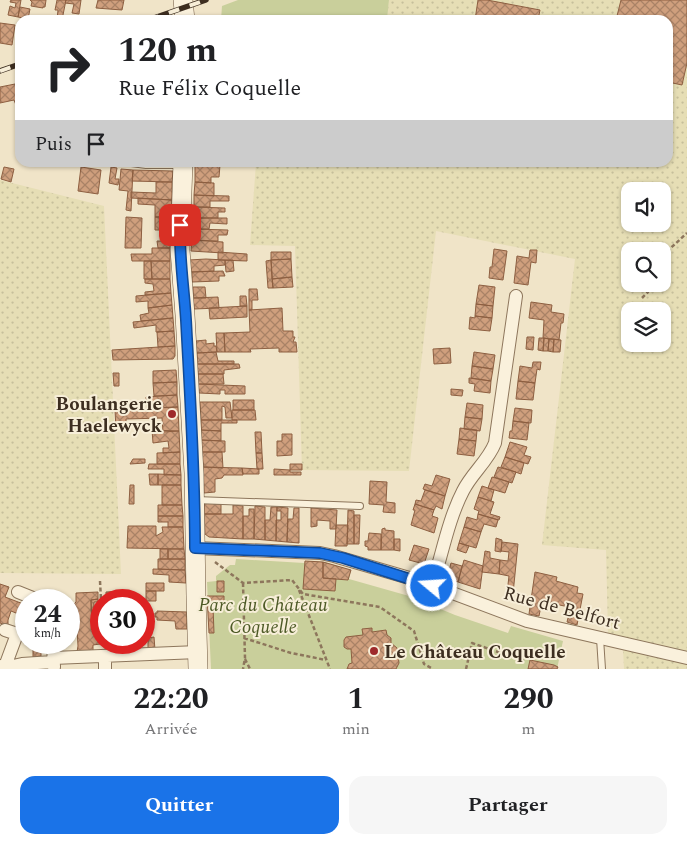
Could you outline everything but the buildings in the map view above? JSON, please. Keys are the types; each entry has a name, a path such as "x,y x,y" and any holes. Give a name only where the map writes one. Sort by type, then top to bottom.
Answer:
{"street":[{"path":"183,0 184,15"},
{"path":"11,632 3,668 22,664 198,660 195,500 180,250 183,167"},
{"path":"432,586 460,498 472,475 488,458 495,443 516,296"},
{"name":"Rue de Belfort","path":"195,548 320,553 343,558 432,586 527,621 687,658"}],"lane":[{"path":"195,500 360,506"},
{"path":"600,638 602,669"}],"path":[{"path":"671,248 687,233"},
{"path":"642,298 648,292"},
{"path":"195,548 243,583 292,580 303,594 380,607 414,631 424,664 433,669"},
{"path":"100,581 100,589"},
{"path":"243,583 245,658 243,669"},
{"path":"297,587 330,669"},
{"path":"244,638 291,653 326,660"},
{"path":"466,669 472,643 524,661"},
{"path":"245,658 250,669"}],"shaded area":[{"path":"389,0 687,0 687,669 624,669 623,649 608,634 606,550 542,545 575,259 436,231 409,471 302,470 295,246 250,245 256,167 673,167 673,15 388,15"},
{"path":"0,180 104,206 121,574 0,573"}],"green space":[{"path":"238,0 389,0 388,15 221,15 222,6"},
{"name":"Parc du Château Coquelle","path":"236,559 304,563 305,561 325,562 351,570 349,579 409,596 455,615 508,633 511,626 563,641 557,669 211,669 207,582 216,581 216,576 230,565 235,565"}],"railway":[{"path":"162,15 206,0"},
{"path":"0,71 15,66"}],"place":[{"name":"Boulangerie Haelewyck","path":"172,414"},
{"name":"Le Château Coquelle","path":"374,651"}],"route":[{"path":"180,225 194,474 195,548 320,553 343,558 432,586"}]}
